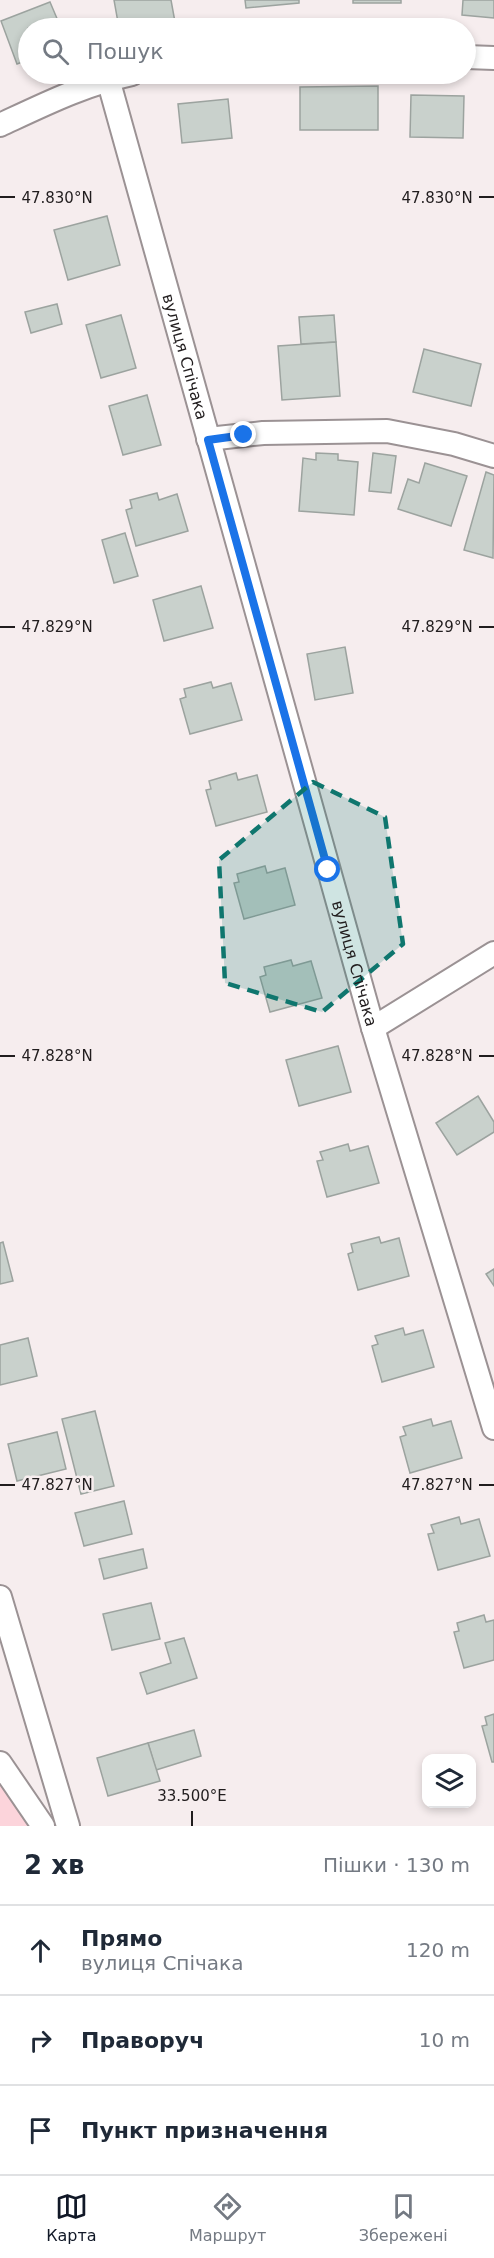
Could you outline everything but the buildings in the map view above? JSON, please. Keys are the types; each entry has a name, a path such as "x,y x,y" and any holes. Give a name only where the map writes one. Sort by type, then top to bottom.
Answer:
{"street":[{"path":"476,57 494,58"},
{"path":"0,125 62,96 94,84"},
{"name":"вулиця Спічака","path":"109,84 373,1028 492,1418"},
{"path":"208,440 263,433 387,431 454,444 494,456"},
{"path":"373,1028 494,953"},
{"path":"0,1597 68,1826"},
{"path":"0,1763 43,1826"}],"highlighted area":[{"path":"313,782 385,817 403,944 322,1012 225,983 219,860"}],"shaded area":[{"path":"0,1762 43,1826 0,1826"}],"route":[{"path":"244,435 208,440 328,870"}]}
